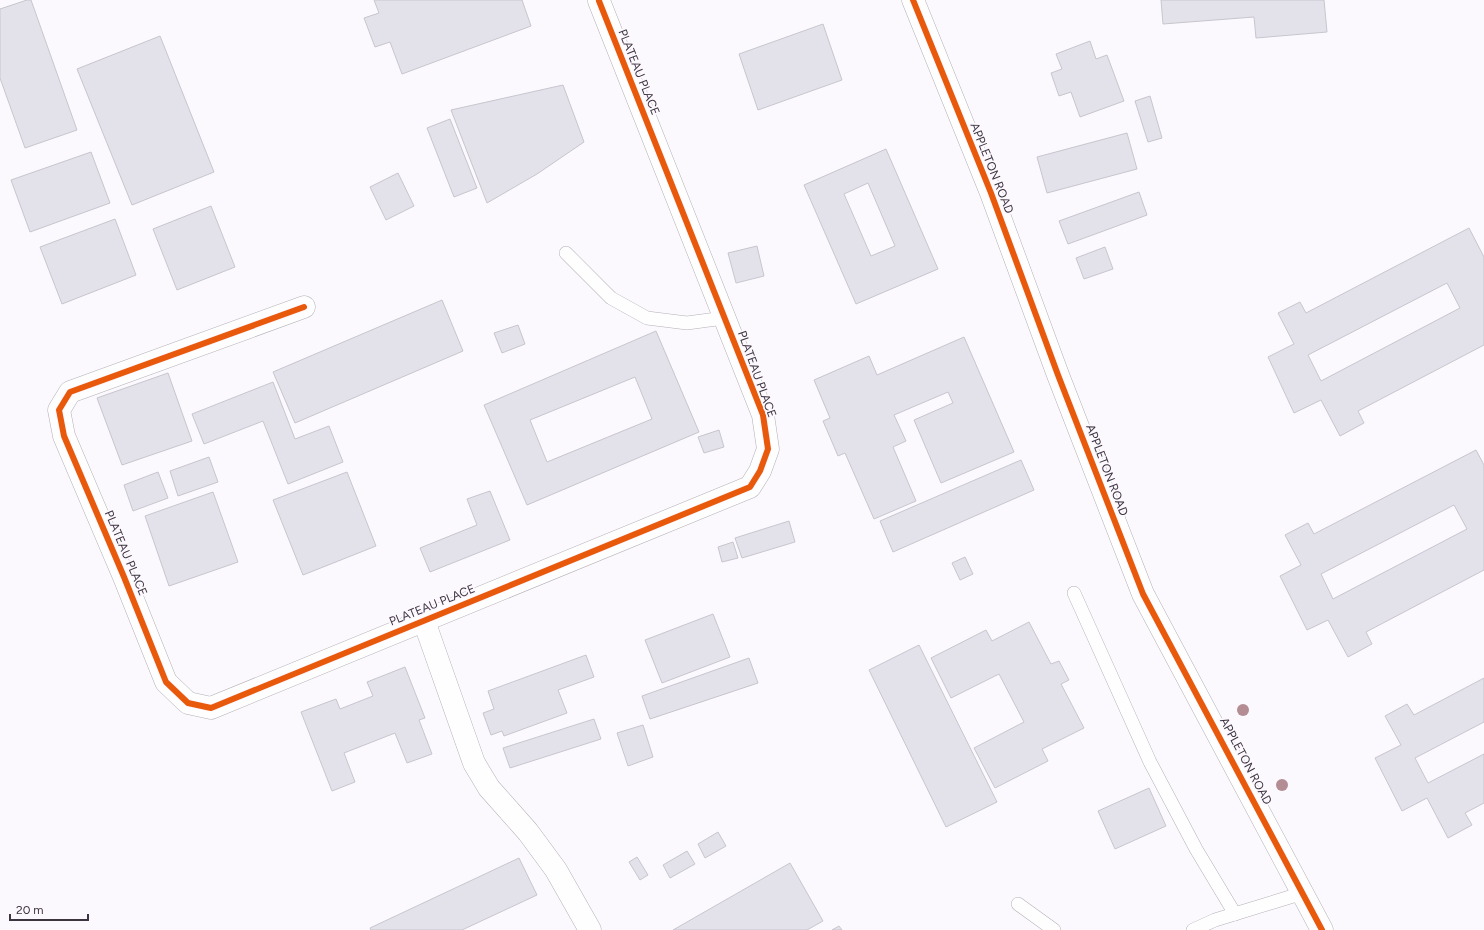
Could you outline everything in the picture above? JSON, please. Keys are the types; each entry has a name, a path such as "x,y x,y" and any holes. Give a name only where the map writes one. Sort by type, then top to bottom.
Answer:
{"street":[{"name":"PLATEAU PLACE","path":"304,307 70,392 59,410 64,436 124,577 166,682 188,703 211,708 750,487 760,471 768,449 763,415 600,0"},
{"name":"APPLETON ROAD","path":"913,0 991,193 1058,375 1143,594 1322,930"},
{"path":"424,621 474,763 489,788 528,832 556,870 590,930"}],"lane":[{"path":"566,253 611,298 647,318 687,323 724,318"},
{"path":"1074,593 1150,762 1196,850 1235,914"},
{"path":"1193,930 1215,920 1303,893"},
{"path":"1018,904 1054,930"}],"building":[{"path":"31,0 77,130 25,148 0,78 0,9"},
{"path":"374,0 522,0 531,26 402,74 390,42 375,47 364,18 379,13"},
{"path":"1161,0 1324,0 1327,32 1256,38 1254,17 1163,24"},
{"path":"823,24 842,80 758,110 739,54"},
{"path":"160,36 214,172 132,205 77,69"},
{"path":"1090,41 1096,59 1107,55 1124,101 1080,117 1071,92 1059,96 1051,73 1062,69 1056,54"},
{"path":"563,85 584,142 537,174 487,203 451,110"},
{"path":"1150,96 1162,138 1148,142 1135,101"},
{"path":"450,119 477,188 454,197 427,128"},
{"path":"1127,133 1137,169 1047,193 1037,157"},
{"path":"886,149 938,269 856,304 804,185","holes":["868,183 895,246 871,256 844,194"]},
{"path":"91,152 110,203 30,232 11,180"},
{"path":"398,173 414,206 386,220 370,187"},
{"path":"1139,192 1147,215 1068,244 1059,221"},
{"path":"211,206 235,267 177,290 153,229"},
{"path":"115,219 136,275 62,304 40,247"},
{"path":"1469,228 1484,257 1484,345 1358,411 1364,423 1340,436 1321,400 1294,413 1268,357 1294,344 1278,313 1300,302 1306,313","holes":["1447,283 1460,308 1321,381 1308,355"]},
{"path":"757,246 764,276 736,283 728,253"},
{"path":"1105,247 1113,269 1084,279 1076,258"},
{"path":"442,300 463,351 295,423 273,372"},
{"path":"518,325 525,344 502,353 494,333"},
{"path":"656,331 699,432 527,505 484,405","holes":["635,377 652,419 547,462 530,420"]},
{"path":"964,337 1014,452 941,483 914,420 953,403 948,392 894,415 906,441 893,447 916,501 874,519 845,453 838,456 823,421 830,418 814,380 869,356 877,375"},
{"path":"168,373 192,441 122,465 97,398"},
{"path":"273,382 295,439 329,426 343,462 288,484 263,421 204,444 192,414"},
{"path":"719,430 724,447 704,453 698,437"},
{"path":"1476,450 1484,465 1484,570 1366,632 1372,644 1348,657 1328,620 1307,630 1280,576 1301,565 1285,535 1308,523 1314,534","holes":["1454,505 1467,529 1333,599 1321,574"]},
{"path":"209,457 218,482 178,496 170,471"},
{"path":"1021,460 1034,490 893,552 880,521"},
{"path":"158,472 168,498 133,511 124,485"},
{"path":"347,472 376,546 303,575 273,500"},
{"path":"490,491 510,540 430,572 420,548 477,525 467,499"},
{"path":"213,492 238,562 169,586 145,516"},
{"path":"789,521 795,542 742,558 735,538"},
{"path":"733,542 738,558 722,562 718,547"},
{"path":"965,557 973,574 960,580 952,563"},
{"path":"713,614 730,657 662,683 645,640"},
{"path":"1029,622 1051,664 1059,661 1069,680 1061,684 1084,728 1042,749 1048,761 995,788 974,748 1024,722 999,674 951,698 931,658 986,630 992,641"},
{"path":"919,645 997,802 946,827 869,670"},
{"path":"586,655 594,677 558,690 567,713 504,736 502,731 491,735 483,713 494,709 488,691"},
{"path":"749,658 758,683 650,719 642,696"},
{"path":"405,667 425,718 419,720 432,754 407,763 395,733 344,753 355,782 332,791 301,712 336,699 340,709 373,696 367,682"},
{"path":"1484,678 1484,722 1415,758 1428,783 1484,754 1484,803 1465,813 1472,825 1448,838 1427,798 1402,811 1375,758 1401,745 1385,716 1407,704 1414,715"},
{"path":"594,719 601,739 510,768 503,748"},
{"path":"643,725 653,757 628,766 617,733"},
{"path":"1149,788 1166,826 1115,849 1098,811"},
{"path":"718,832 726,846 705,858 698,844"},
{"path":"687,851 695,864 670,878 663,865"},
{"path":"637,857 648,875 640,880 629,862"},
{"path":"519,858 537,895 462,930 371,930 370,928"},
{"path":"790,863 823,921 807,930 673,930"},
{"path":"839,926 842,930 832,930"}],"cycle path":[{"path":"913,0 991,193 1058,375 1143,594 1322,930"},
{"path":"304,307 70,392 59,410 64,436 124,577 166,682 188,703 211,708 750,487 760,471 768,449 763,415 599,1"}]}
